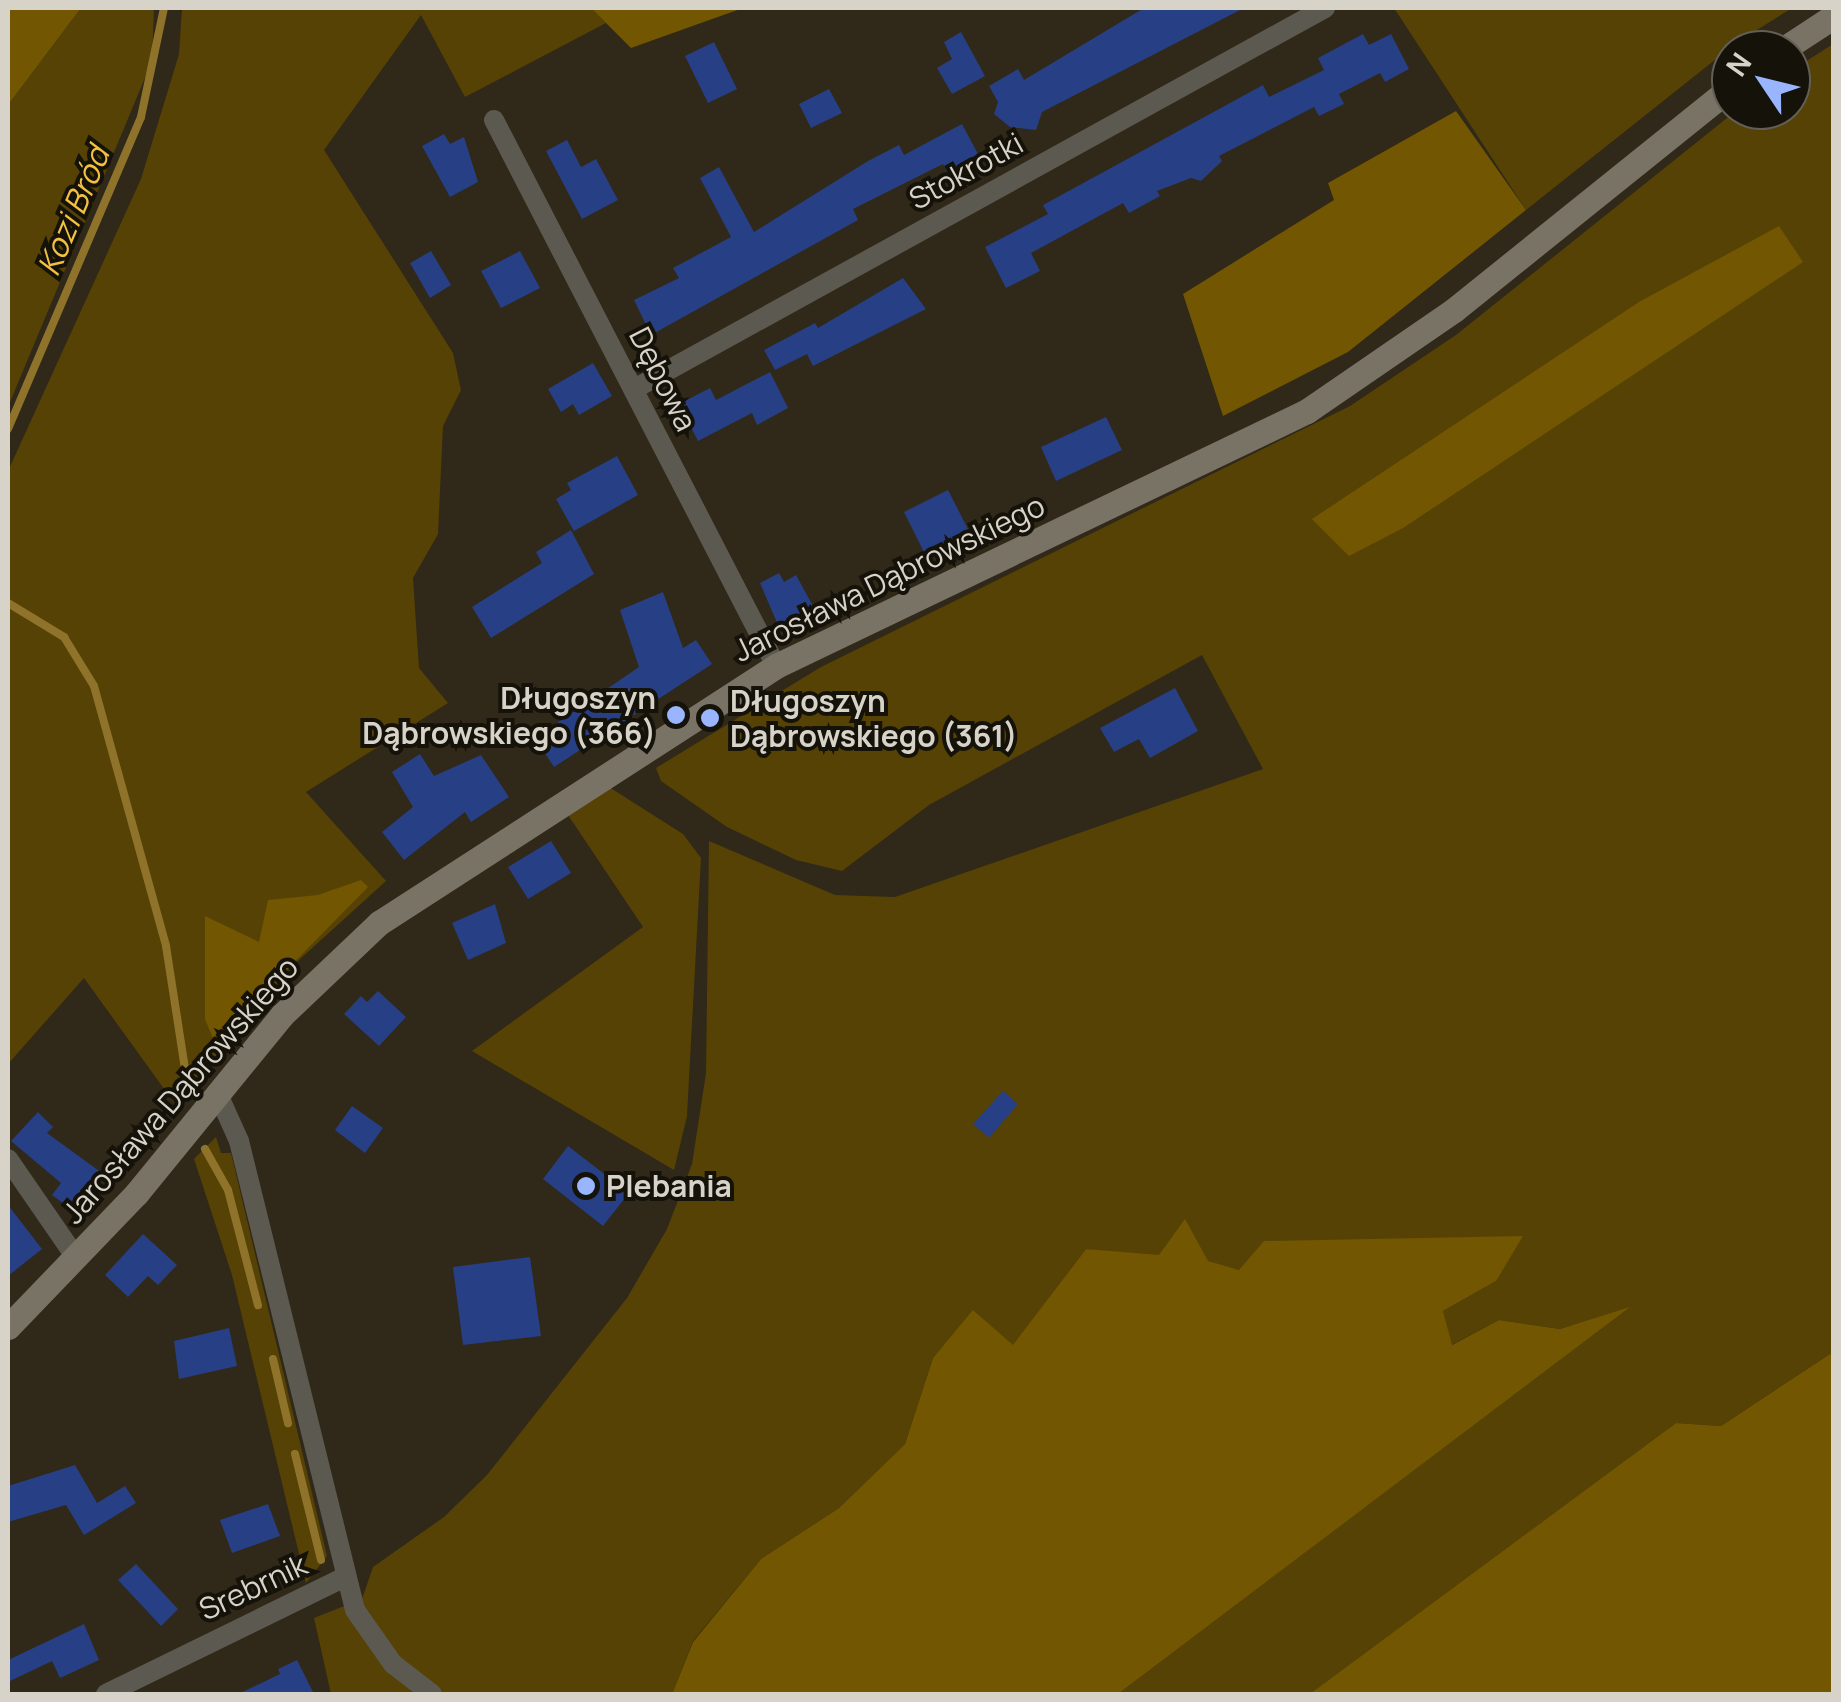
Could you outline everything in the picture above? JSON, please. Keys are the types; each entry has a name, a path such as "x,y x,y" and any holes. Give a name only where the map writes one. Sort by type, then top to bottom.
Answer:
{"street":[{"name":"Stokrotki","path":"636,388 1325,8"},
{"path":"1811,31 1834,16"},
{"name":"Jarosława Dąbrowskiego","path":"8,1328 77,1259 282,1015 380,923 776,666 1306,411 1454,310 1711,103"},
{"name":"Dębowa","path":"494,120 636,388 776,666"},
{"path":"217,1092 229,1108 249,1179 345,1577"},
{"path":"8,1160 77,1259"},
{"name":"Srebrnik","path":"106,1694 345,1577 366,1628 393,1664 432,1694"}],"shaded area":[{"path":"8,8 81,8 8,105"},
{"path":"81,8 154,8 152,61 8,407 8,105"},
{"path":"182,8 591,8 606,23 465,97 421,15 324,150 453,353 461,390 443,426 438,534 413,578 419,668 448,703 306,792 386,881 288,970 175,1104 84,978 8,1064 8,471 141,179 179,54"},
{"path":"591,8 743,8 631,48"},
{"path":"1394,8 1792,8 1757,30 1711,30 1711,63 1526,210"},
{"path":"1833,44 1833,1352 1721,1426 1676,1423 1312,1694 1118,1694 1626,1309 1560,1329 1499,1320 1451,1345 1443,1311 1496,1281 1324,1241 1265,1241 1240,1270 1086,1249 1013,1346 974,1311 933,1358 905,1444 839,1508 761,1559 693,1641 672,1694 331,1694 314,1618 362,1599 373,1567 444,1517 487,1475 627,1298 667,1229 692,1164 706,1073 709,841 835,895 895,897 1263,769 1202,655 929,805 842,871 796,860 727,827 661,781 656,768 821,667 1350,406 1456,335 1712,130 1811,130 1811,58"},
{"path":"1456,111 1526,210 1348,352 1223,416 1183,294 1334,200 1328,183"},
{"path":"1779,226 1803,262 1403,528 1349,556 1312,519 1639,302"},
{"path":"609,787 683,834 701,858 687,1116 674,1170 472,1051 643,927 568,815"},
{"path":"361,880 368,887 215,1043 205,1019 205,916 259,942 268,900 318,895"},
{"path":"216,1137 221,1153 231,1153 327,1556 306,1583 232,1275 194,1159"},
{"path":"1185,1219 1208,1261 1239,1270 1264,1241 1523,1236 1496,1281 1443,1311 1452,1345 1499,1320 1560,1329 1630,1307 1118,1694 672,1694 693,1642 761,1559 839,1508 905,1444 933,1358 973,1310 1013,1345 1086,1249 1159,1255"},
{"path":"1833,1352 1833,1694 1310,1694 1676,1423 1721,1426"}],"building":[{"path":"1144,8 1244,8 1042,112 1036,130 1010,127 994,114 998,102 989,86 1018,69 1024,80"},
{"path":"961,32 985,76 952,94 937,68 952,59 944,42"},
{"path":"1363,34 1369,45 1391,34 1409,69 1385,82 1380,73 1339,94 1344,104 1319,116 1314,107 1219,156 1222,161 1201,181 1191,178 1157,191 1160,196 1129,213 1123,203 1031,253 1040,271 1006,288 985,247 1048,214 1043,205 1263,85 1269,97 1324,70 1318,58"},
{"path":"714,42 737,89 708,103 685,56"},
{"path":"829,89 842,113 811,128 799,104"},
{"path":"962,124 978,154 947,172 943,164 853,209 858,220 651,335 634,300 679,278 673,268 731,237 700,178 719,167 754,232 868,161 899,145 904,155"},
{"path":"444,134 450,144 464,137 478,182 450,197 422,146"},
{"path":"567,140 581,167 596,159 618,200 582,219 546,151"},
{"path":"431,251 451,285 430,298 410,263"},
{"path":"520,251 540,288 501,308 481,271"},
{"path":"903,278 926,309 813,366 807,354 775,370 764,350 815,323 818,328"},
{"path":"593,363 612,396 579,415 573,404 561,412 548,389"},
{"path":"770,372 788,408 757,425 752,413 698,441 679,404 710,388 716,400"},
{"path":"1106,417 1122,450 1056,481 1041,447"},
{"path":"617,456 638,495 574,531 556,499 571,490 567,483"},
{"path":"948,490 970,533 925,554 904,512"},
{"path":"571,530 594,574 491,638 472,607 542,563 536,552"},
{"path":"779,573 784,582 796,575 813,606 778,625 760,583"},
{"path":"663,592 683,648 696,640 712,664 554,767 535,738 639,667 620,610"},
{"path":"1175,688 1198,731 1150,758 1139,739 1114,752 1100,728"},
{"path":"420,754 434,776 481,755 509,797 471,822 465,812 404,860 382,832 413,807 392,772"},
{"path":"551,841 571,873 528,899 508,867"},
{"path":"495,904 506,943 468,960 452,923"},
{"path":"378,991 406,1017 379,1046 344,1014 361,996 367,1002"},
{"path":"1003,1091 1018,1104 989,1138 973,1124"},
{"path":"352,1106 383,1128 365,1153 335,1130"},
{"path":"38,1112 53,1127 47,1133 102,1173 75,1212 52,1195 61,1183 11,1141"},
{"name":"Plebania","path":"568,1146 629,1193 603,1226 543,1179"},
{"path":"8,1205 42,1249 8,1276"},
{"path":"143,1234 177,1265 158,1285 148,1276 128,1297 105,1275"},
{"path":"530,1257 541,1336 463,1345 453,1267"},
{"path":"229,1328 237,1366 179,1379 174,1341"},
{"path":"75,1465 97,1503 125,1486 136,1503 84,1535 66,1505 8,1522 8,1486"},
{"path":"268,1504 280,1536 232,1553 220,1520"},
{"path":"136,1564 178,1609 161,1626 118,1580"},
{"path":"84,1624 99,1660 60,1678 52,1661 8,1682 8,1660"},
{"path":"297,1660 314,1694 238,1694 280,1674 278,1669"}],"waterway":[{"name":"Kozi Bród","path":"8,429 141,117 164,8"},
{"path":"8,603 64,637 94,686 166,946 188,1088"},
{"path":"205,1149 228,1190 258,1305"},
{"path":"273,1359 288,1423"},
{"path":"295,1454 321,1560"}],"place":[{"name":"Długoszyn Dąbrowskiego (366)","path":"676,715"},
{"name":"Długoszyn Dąbrowskiego (361)","path":"710,718"},
{"name":"Plebania","path":"586,1186"}]}
